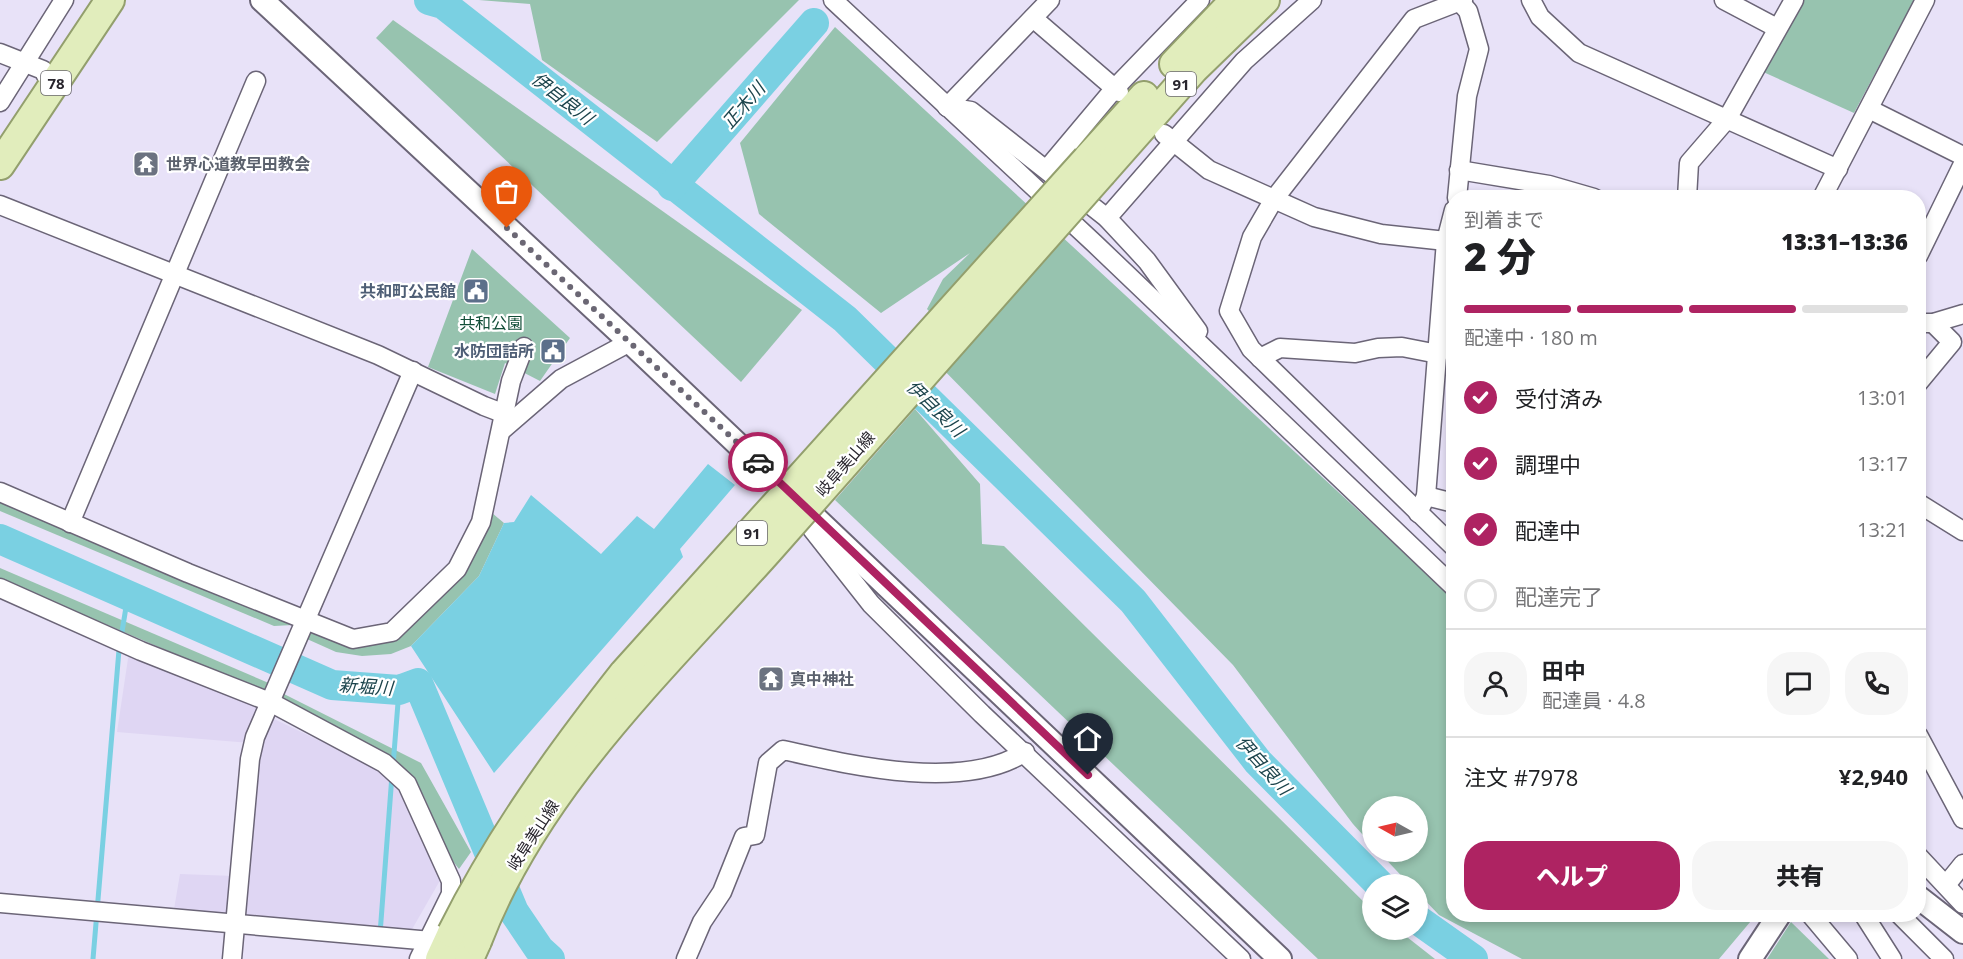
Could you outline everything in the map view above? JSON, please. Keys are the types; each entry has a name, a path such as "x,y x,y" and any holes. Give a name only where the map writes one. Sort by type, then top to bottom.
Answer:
{"main road":[{"name":"78","path":"0,137 89,0"},
{"name":"78","path":"0,165 41,73 110,0"},
{"name":"岐阜美山線","path":"450,945 492,902 515,860 590,750 632,698 766,553 1095,166 1214,20 1235,0"},
{"name":"岐阜美山線","path":"1095,166 1265,0"}],"street":[{"path":"0,102 41,73 63,0"},
{"path":"262,0 630,342 1280,959"},
{"path":"833,0 1446,579"},
{"path":"947,107 1050,0"},
{"path":"1047,169 1200,0"},
{"path":"1107,218 1169,138 1244,61 1312,0"},
{"path":"1532,0 1540,17 1579,53 1838,169"},
{"path":"1724,0 1777,28"},
{"path":"1687,190 1689,163 1727,118 1794,0"},
{"path":"1826,190 1925,0"},
{"path":"1446,539 1251,349 1228,311 1252,237 1274,199 1414,18 1460,1 1468,11 1479,48 1467,96 1457,190"},
{"path":"1033,18 1117,90"},
{"path":"0,53 41,73"},
{"path":"70,523 256,81"},
{"path":"947,107 971,111 1107,218 1147,261 1194,324 1209,353"},
{"path":"1869,109 1963,156"},
{"path":"1169,138 1209,170 1314,217 1381,234 1446,241 1438,354 1445,385 1426,496 1418,513"},
{"path":"1926,242 1958,186 1963,165"},
{"path":"1459,170 1566,190"},
{"path":"0,205 413,371 484,406 504,422"},
{"path":"1926,323 1963,314"},
{"path":"1926,323 1952,342 1926,373"},
{"path":"504,422 561,379 630,342"},
{"path":"0,492 305,626 356,640 392,632 457,569 481,522 511,381 524,346"},
{"path":"1260,358 1280,348 1355,353 1378,348 1402,347 1438,354"},
{"path":"232,959 250,759 255,737 305,626 413,371"},
{"path":"1426,496 1446,501"},
{"path":"1926,508 1963,531"},
{"path":"808,524 871,604 1241,959"},
{"path":"0,588 141,651 272,699 384,763 407,784 451,881 450,945"},
{"path":"686,959 702,922 722,892 744,837 755,835 768,763 783,750 865,768 911,772 960,771 1007,764 1025,752"},
{"path":"1926,764 1963,819"},
{"path":"1926,864 1963,904"},
{"path":"1946,885 1963,864"},
{"path":"0,903 450,945"},
{"path":"1926,903 1963,932"},
{"path":"1750,959 1774,922"},
{"path":"1818,922 1848,959"},
{"path":"1868,922 1892,959"},
{"path":"1907,922 1944,959"},
{"path":"419,959 450,945"}],"shaded area":[{"path":"129,652 253,703 274,719 381,770 401,793 442,877 411,931 173,915 180,874 234,876 255,756 263,744 117,732"}],"green space":[{"path":"479,0 799,0 657,142 542,60 530,4"},
{"path":"1803,0 1914,0 1854,113 1761,71"},
{"path":"393,20 802,310 741,382 376,38"},
{"path":"835,27 1446,592 1446,919 1428,903 1428,874 1400,874 1388,862 1428,862 1428,796 1362,796 1362,834 1233,665 934,360 957,341 927,309 943,279 970,253 881,313 759,214 740,143"},
{"name":"共和公園","path":"472,249 570,338 540,381 505,363 495,394 428,367"},
{"path":"915,409 980,484 982,544 1004,546 1362,900 1362,940 1411,940 1435,959 1318,959 835,500"},
{"path":"0,498 293,625 274,626 0,511"},
{"path":"492,513 504,523 479,576 411,646 391,654 362,656 336,652 307,639 312,631 374,644 480,534"},
{"path":"0,568 271,684 268,690 259,690 0,579"},
{"path":"282,693 421,763 471,852 459,869 443,844 420,790 402,766 280,700"},
{"path":"1452,922 1750,922 1719,959 1522,959"},
{"path":"1791,922 1829,959 1767,959"}],"water":[{"path":"708,464 735,485 680,549 683,557 494,773 411,646 479,576 504,523 514,522 531,495 601,554 637,516 654,529"}],"waterway":[{"name":"伊自良川","path":"429,0 443,4 845,319 1133,601 1258,762 1369,874"},
{"name":"正木川","path":"672,186 814,23"},
{"name":"新堀川","path":"0,539 332,685 399,690 418,683 514,912 539,949 550,959"},
{"path":"93,959 119,650 128,595"},
{"path":"393,766 399,690"},
{"path":"380,934 392,775"},
{"name":"伊自良川","path":"1428,927 1473,959"}],"way so far":[{"path":"507,228 758,462"}],"place":[{"name":"世界心道教早田教会","path":"146,164"},
{"name":"共和町公民館","path":"476,291"},
{"name":"水防団詰所","path":"553,351"},
{"name":"真中神社","path":"771,679"}],"route":[{"path":"758,462 1088,775"}]}
